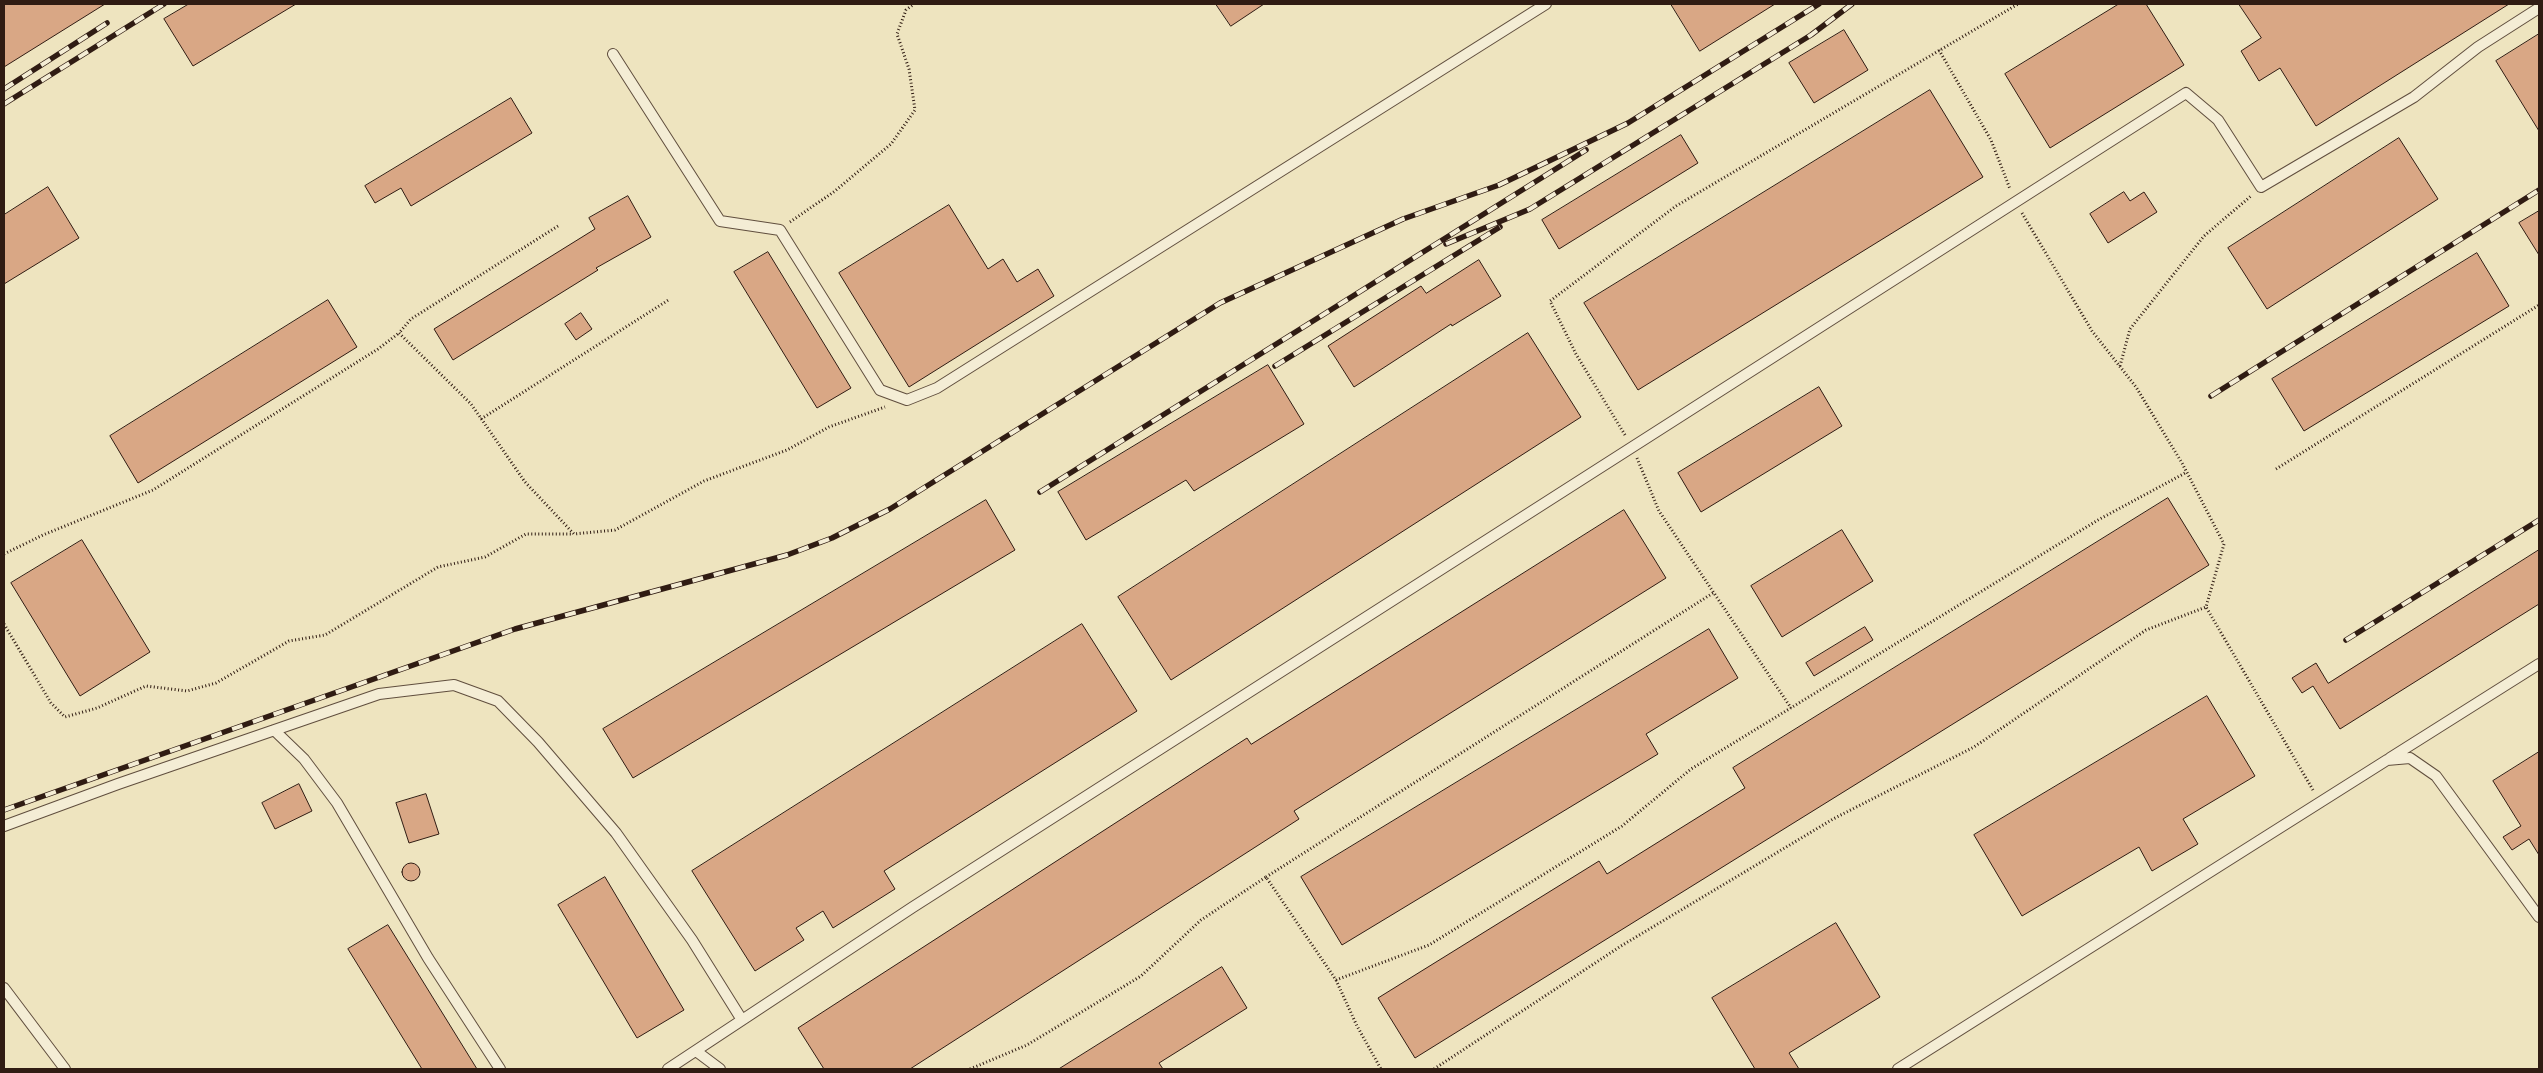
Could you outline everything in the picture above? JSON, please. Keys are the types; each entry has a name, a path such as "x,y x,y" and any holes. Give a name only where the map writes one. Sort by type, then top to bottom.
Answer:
{"lane":[{"path":"613,54 720,220 780,230 880,390 907,400 937,388 1546,4"},
{"path":"668,1069 913,907 2186,93 2218,120 2261,187 2414,97 2478,47 2539,8"},
{"path":"1898,1069 2539,664"},
{"path":"4,826 274,730 388,693 454,684 498,701 616,833 692,940 742,1020"},
{"path":"274,730 304,759 337,802 428,958 500,1069"},
{"path":"2387,760 2410,758 2436,776 2539,917"},
{"path":"4,988 65,1069"},
{"path":"696,1051 720,1069"}],"path":[{"path":"780,230 835,191 891,144 915,110 909,69 897,34 906,10 914,4"},
{"path":"1791,708 1659,511 1632,447 1576,354 1550,302 1676,206 2018,4"},
{"path":"1939,50 1991,140 2015,202 2092,331 2136,387 2187,472 2224,544 2206,607 2319,803"},
{"path":"2120,367 2130,329 2204,236 2261,187"},
{"path":"4,554 42,535 153,490 378,349 412,320 558,226"},
{"path":"482,419 670,299"},
{"path":"2276,470 2539,304"},
{"path":"399,333 471,404 525,482 574,534"},
{"path":"4,624 51,703 66,717 97,708 146,686 187,691 216,683 289,640 325,635 438,568 485,557 526,534 574,534 615,530 704,481 787,450 829,427 907,400"},
{"path":"1336,980 1429,945 1622,826 1691,769 2098,520 2187,472"},
{"path":"970,1069 1027,1045 1141,976 1201,920 1713,593"},
{"path":"1434,1069 1621,946 1833,819 1974,747 2146,630 2206,607"},
{"path":"1266,877 1336,980 1357,1026 1381,1069"}],"building":[{"path":"4,4 105,4 4,67"},
{"path":"189,4 296,4 193,66 164,19"},
{"path":"1216,4 1264,4 1231,26"},
{"path":"1671,4 1775,4 1700,51"},
{"path":"2119,4 2146,4 2184,65 2050,148 2005,74"},
{"path":"2239,4 2509,4 2316,126 2280,68 2259,81 2241,51 2261,38"},
{"path":"1844,30 1868,70 1814,103 1789,63"},
{"path":"2539,34 2539,131 2496,61"},
{"path":"1930,90 1983,177 1638,390 1584,303"},
{"path":"511,98 532,133 411,206 401,188 375,203 365,186"},
{"path":"1681,135 1698,163 1559,249 1542,220"},
{"path":"2399,138 2438,199 2267,309 2228,248"},
{"path":"48,187 79,238 4,284 4,215"},
{"path":"2124,192 2130,201 2144,192 2157,212 2108,243 2090,214"},
{"path":"628,196 651,237 596,268 598,270 453,360 434,329 595,229 589,218"},
{"path":"949,205 988,269 1003,259 1017,282 1038,269 1054,296 909,387 839,273"},
{"path":"2539,211 2539,255 2519,223"},
{"path":"768,252 851,388 817,408 734,272"},
{"path":"2477,253 2509,306 2304,431 2272,379"},
{"path":"1479,260 1501,296 1452,326 1451,324 1354,387 1328,346 1421,286 1426,293"},
{"path":"328,300 357,347 138,483 110,436"},
{"path":"581,313 592,329 576,340 565,324"},
{"path":"1528,333 1581,417 1171,680 1118,597"},
{"path":"1268,365 1304,424 1194,491 1186,480 1086,540 1058,492"},
{"path":"1819,387 1842,426 1701,512 1678,473"},
{"path":"2168,498 2209,565 1415,1058 1378,998 1599,861 1607,874 1745,788 1733,768"},
{"path":"986,500 1015,550 633,778 603,729"},
{"path":"1624,510 1666,578 1294,811 1299,819 910,1069 824,1069 798,1028 1247,738 1251,744"},
{"path":"1842,530 1873,581 1782,637 1751,586"},
{"path":"82,540 150,652 80,696 11,583"},
{"path":"2539,550 2539,604 2340,729 2313,686 2302,693 2292,678 2316,663 2328,683"},
{"path":"1082,624 1137,711 884,871 895,889 833,928 823,911 796,928 804,940 755,971 692,871"},
{"path":"1865,627 1873,640 1814,676 1806,663"},
{"path":"1709,629 1738,678 1646,734 1658,754 1342,945 1301,877"},
{"path":"2207,696 2255,776 2183,819 2198,844 2152,871 2139,847 2022,916 1974,835"},
{"path":"2539,752 2539,855 2529,839 2512,850 2503,837 2521,826 2493,781"},
{"path":"299,784 312,811 275,829 262,803"},
{"path":"426,794 439,834 409,843 396,803"},
{"path":"411,863 417,866 420,872 417,878 411,881 405,878 402,872 405,866"},
{"path":"605,877 684,1010 637,1038 558,905"},
{"path":"1836,923 1880,997 1789,1053 1799,1069 1755,1069 1712,998"},
{"path":"388,925 477,1069 422,1069 348,949"},
{"path":"1222,967 1247,1008 1159,1063 1163,1069 1059,1069"}],"railway":[{"path":"4,104 164,4"},
{"path":"4,810 515,629 787,555 832,538 890,509 1220,303 1403,219 1499,185 1628,123 1819,4"},
{"path":"1446,244 1530,209 1811,35 1852,4"},
{"path":"4,89 107,23"},
{"path":"1040,492 1586,150"},
{"path":"2211,396 2539,190"},
{"path":"1275,366 1500,227"},
{"path":"2346,640 2539,520"}]}
